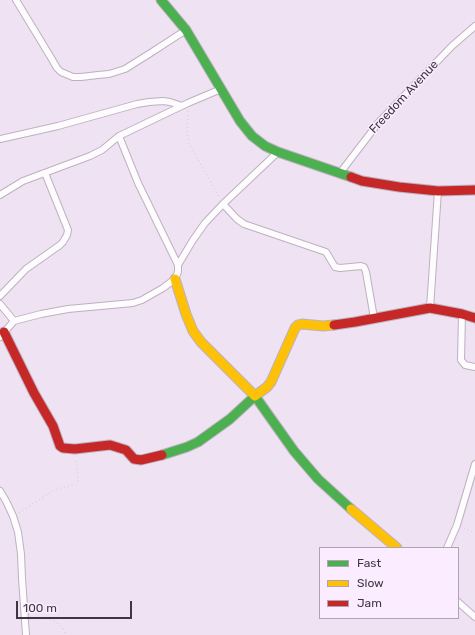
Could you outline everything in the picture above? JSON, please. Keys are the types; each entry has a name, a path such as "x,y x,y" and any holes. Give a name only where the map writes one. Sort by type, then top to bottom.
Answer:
{"street":[{"path":"16,0 57,68 61,72 73,77 109,74 125,68 186,30"},
{"path":"161,0 186,30 240,121 252,136 265,146 278,152 362,181 399,187 438,190 475,190"},
{"name":"Freedom Avenue","path":"340,173 379,122 452,46 475,26"},
{"path":"0,195 23,182 90,156 102,150 119,136 221,89"},
{"path":"0,139 58,126 137,104 163,101 182,106"},
{"path":"119,136 138,183 178,265 178,272 175,279 163,288 133,303 68,309 14,320 2,335 53,426 60,446 63,448 75,449 110,446 126,450 134,459 141,460 187,447 198,442 267,387 271,382 291,336 298,325 323,326 355,322 430,308 475,318"},
{"path":"178,265 205,223 278,152"},
{"path":"0,296 26,270 60,245 67,235 68,230 44,173"},
{"path":"430,308 438,190"},
{"path":"223,204 237,219 244,224 326,252 335,267 364,267 374,318"},
{"path":"175,279 186,314 201,342 255,396 294,451 318,479 396,547"},
{"path":"0,304 14,320"},
{"path":"462,314 461,360 465,365 475,367"},
{"path":"448,547 457,525 475,464"},
{"path":"0,490 14,516 18,532 21,554 26,635"},
{"path":"459,603 475,617"}],"path":[{"path":"188,103 187,133 190,143 223,204"},
{"path":"14,516 51,492 77,484 78,480 75,449"},
{"path":"457,525 475,533"},
{"path":"25,616 47,618 56,622 62,627 66,635"}],"traffic: fast":[{"path":"161,0 186,30 240,121 252,136 265,146 278,152 351,177"},
{"path":"162,455 198,442 230,419 255,396 294,451 318,479 351,509"}],"traffic: slow":[{"path":"175,279 193,331 201,342 255,396 271,382 295,328 298,325 334,325"},
{"path":"351,509 396,547"}],"traffic: jam":[{"path":"351,177 362,181 399,187 438,191 475,190"},
{"path":"334,325 430,308 475,318"},
{"path":"4,332 34,393 53,426 60,446 63,448 75,449 110,445 126,450 134,459 141,460 162,455"}]}
